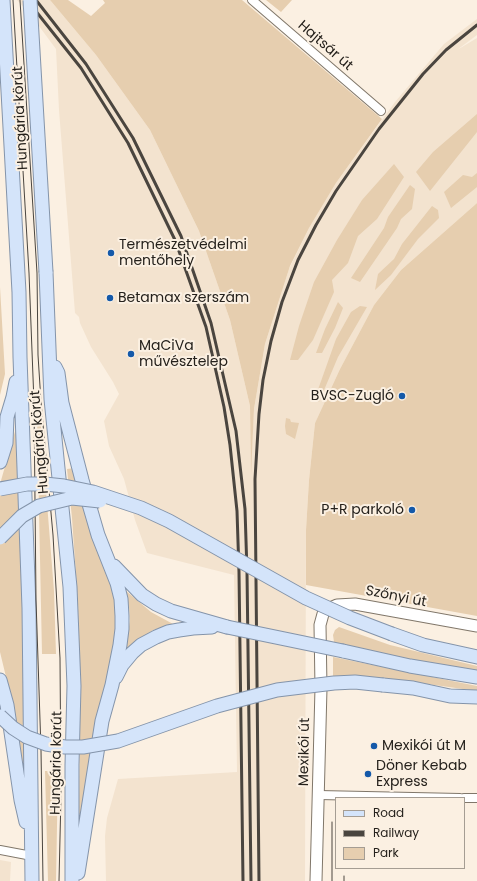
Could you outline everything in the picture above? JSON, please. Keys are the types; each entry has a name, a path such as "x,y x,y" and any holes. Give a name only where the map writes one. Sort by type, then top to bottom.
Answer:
{"main road":[{"name":"Hungária körút","path":"3,0 18,275 29,608 32,881"},
{"name":"Hungária körút","path":"30,0 46,272 51,399 70,587 74,686 72,881"},
{"path":"49,352 58,373 62,403 98,535 118,583 122,616 122,629 112,685 102,721 77,881"},
{"path":"0,462 6,443 4,422 13,397 20,356"},
{"path":"0,488 27,484 64,486 93,492 141,508 306,598 350,618 423,645 477,657"},
{"path":"0,538 22,516 39,506 72,498 89,499 141,508"},
{"path":"107,557 117,570 142,595 193,623 227,627 417,668 477,677"},
{"path":"112,685 122,665 141,645 156,637 193,623"},
{"path":"0,680 7,706 21,800 32,850"},
{"path":"0,716 13,728 27,737 46,744 65,747 83,747 118,741 217,706 277,690 355,682 413,688 450,696 477,698"}],"street":[{"name":"Hajtsár út","path":"252,0 381,111"},
{"name":"Szőnyi út","path":"320,625 321,619 326,610 337,605 356,604 477,626"},
{"name":"Mexikói út","path":"316,881 321,692 320,625"},
{"path":"450,696 477,704"},
{"path":"319,794 425,797"},
{"path":"465,798 477,798"},
{"path":"0,850 32,850"}],"shaded area":[{"path":"17,0 50,0 96,55 150,130 199,231 230,320 250,406 251,464 254,409 265,344 289,269 309,228 336,183 395,102 444,44 477,19 477,35 457,50 477,38 477,203 401,270 374,305 340,369 315,423 309,480 306,530 305,881 106,881 105,836 107,818 118,779 237,772 234,575 147,553 135,520 124,479 109,446 104,421 119,394 91,347 80,323 79,317 75,313 59,110 56,49 33,18"},
{"path":"0,860 11,862 10,881 0,881"}],"green space":[{"path":"50,0 68,0 91,16 105,3 103,0 242,0 382,119 336,183 309,228 290,266 265,344 254,409 251,475 250,406 230,320 199,231 150,130 96,55"},
{"path":"266,0 292,0 281,12"},
{"path":"477,114 477,132 430,191 416,172 433,152"},
{"path":"394,164 404,177 377,219 358,236 348,263 332,280 334,292 313,340 298,360 290,360 299,326 314,282 337,240 362,200"},
{"path":"477,173 477,187 451,208 444,192 463,175 472,177"},
{"path":"410,185 415,189 412,209 401,219 397,228 360,282 351,278 384,228 388,217"},
{"name":"BVSC-Zugló","path":"477,203 477,616 306,585 306,530 309,480 315,423 340,369 374,305 401,270"},
{"path":"432,206 438,210 439,218 418,239 391,275 375,290 378,274 394,259 402,244"},
{"path":"0,287 5,374 0,395"},
{"path":"338,302 343,308 335,328 322,353 316,353 325,329"},
{"path":"360,306 367,307 338,357 319,402 315,398 336,339 351,312"},
{"path":"37,415 40,415 54,591 56,654 42,654"},
{"path":"286,418 290,419 291,422 299,423 295,439 286,434"},
{"path":"16,428 28,765 22,766 7,681 0,652 0,484"},
{"path":"75,468 86,517 96,548 112,578 118,637 84,815 79,814 80,704 78,604 67,469"},
{"path":"125,590 151,612 173,624 153,630 124,655 130,621 129,607"},
{"path":"339,627 390,645 477,666 477,673 408,660 334,642 333,635 335,630"},
{"path":"333,657 477,686 477,691 385,678 333,678"},
{"path":"45,771 58,771 56,881 48,881"}],"tram line":[{"path":"13,0 29,273 34,403 36,600 41,750 43,881"},
{"path":"20,0 37,273 38,355 53,535 60,658 61,795 59,881"},
{"path":"332,822 332,881"},
{"path":"344,876 344,881"}],"railway":[{"path":"27,0 81,68 128,143 175,240 206,327 224,407 230,445 237,511 243,881"},
{"path":"36,0 86,64 133,138 181,236 211,323 236,431 245,509 251,881"},
{"path":"259,881 255,479 259,414 263,380 271,341 282,302 298,260 336,191 379,129 423,74 446,50 477,25"}],"place":[{"name":"Természetvédelmi mentőhely","path":"111,253"},
{"name":"Betamax szerszám","path":"110,298"},
{"name":"MaCiVa művésztelep","path":"131,354"},
{"name":"BVSC-Zugló","path":"402,396"},
{"name":"P+R parkoló","path":"412,510"},
{"name":"Mexikói út M","path":"374,746"},
{"name":"Döner Kebab Express","path":"368,774"}]}
